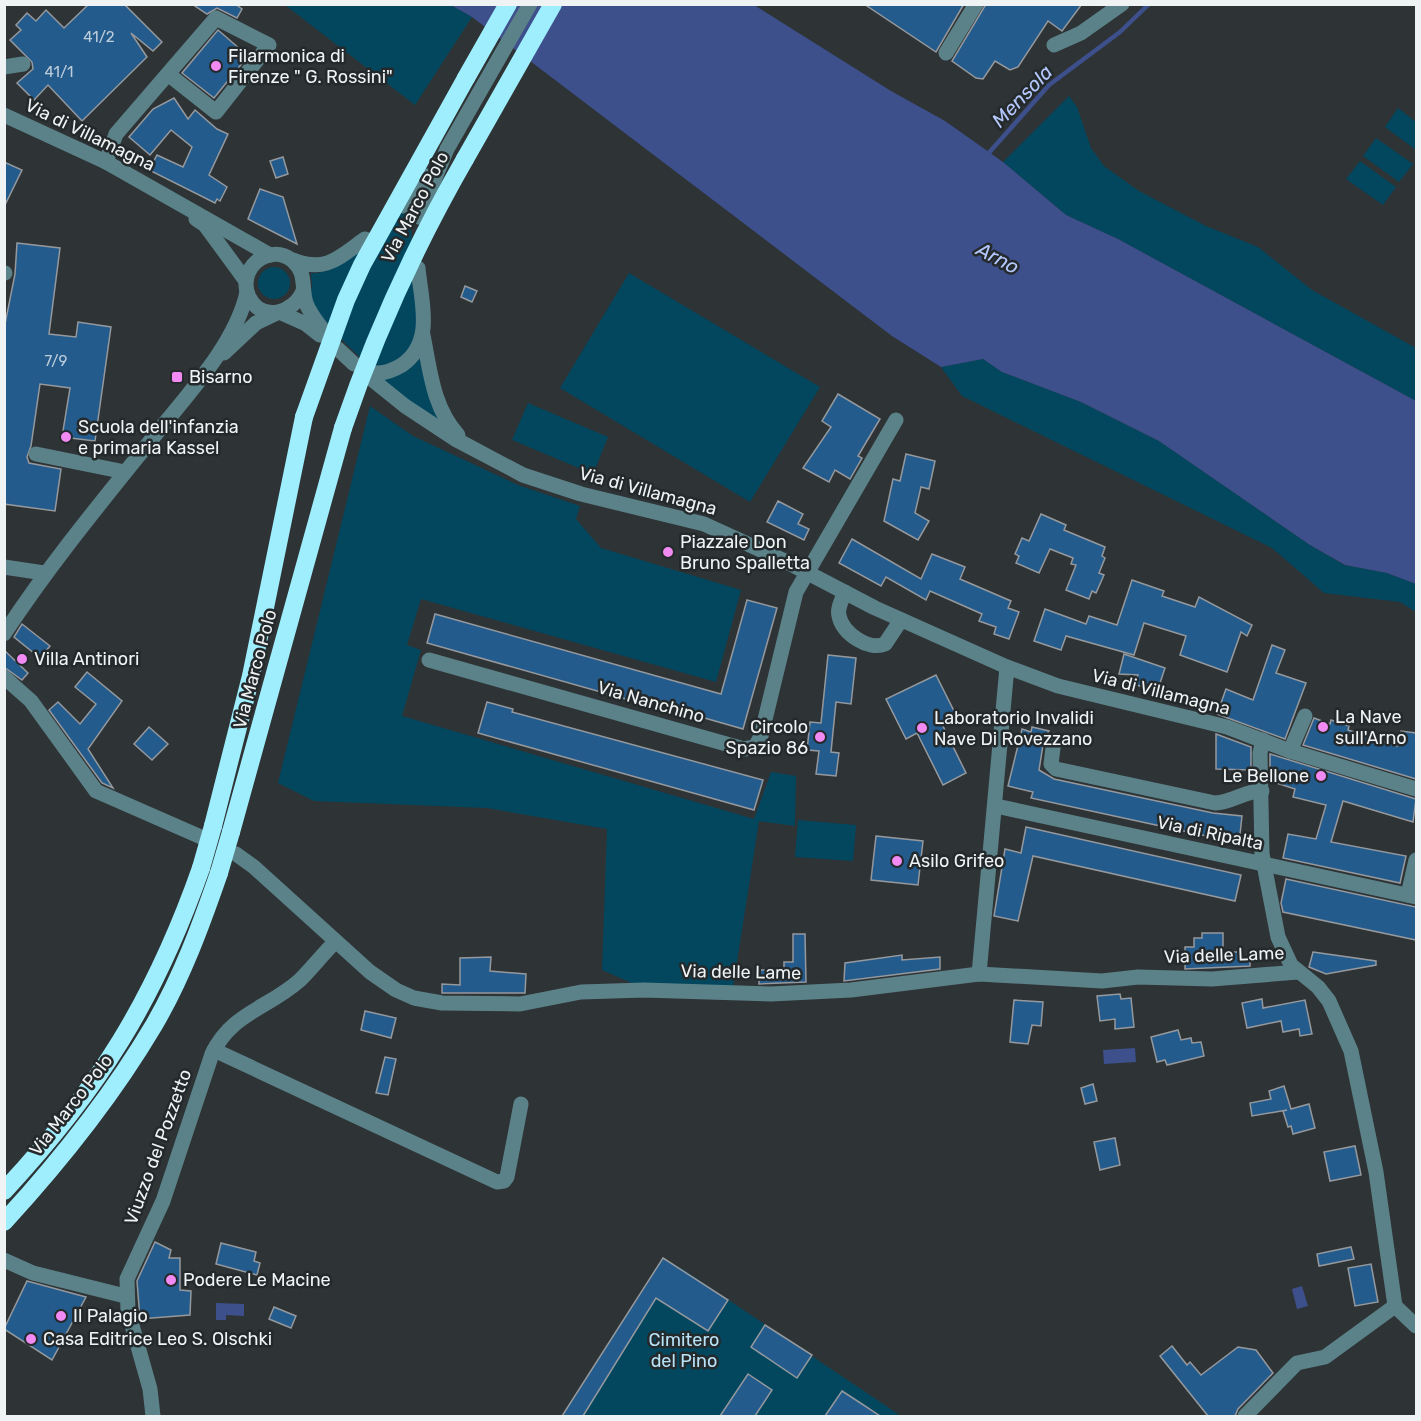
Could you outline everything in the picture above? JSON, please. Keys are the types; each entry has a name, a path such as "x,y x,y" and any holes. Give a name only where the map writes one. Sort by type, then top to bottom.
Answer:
{"highway":[{"name":"Via Marco Polo","path":"4,1191 75,1111 116,1052 171,946 201,868 207,831 251,676 304,417 346,300 362,265 508,4"},
{"name":"Via Marco Polo","path":"4,1222 95,1114 127,1069 174,987 219,873 343,428 363,370 396,288 430,221 554,4"}],"street":[{"path":"419,217 447,149 530,4"},
{"path":"946,53 976,4"},
{"path":"1054,45 1081,33 1122,4"},
{"path":"106,162 116,134 216,18 269,45 216,112 168,74"},
{"path":"4,67 23,64"},
{"name":"Via di Villamagna","path":"4,115 106,162 158,191 270,255 289,258 302,272 303,291 311,315 322,333 279,312 261,309 250,299 246,286 205,225 158,191"},
{"path":"403,206 447,149"},
{"path":"289,258 308,266 324,266 365,239"},
{"path":"4,634 44,573 205,372 239,318 246,286 254,264 270,255"},
{"name":"Via di Villamagna","path":"418,268 423,335 434,391 446,419 463,440 502,465"},
{"path":"205,372 252,326 293,307 303,291"},
{"name":"Via di Villamagna","path":"423,335 414,353 404,363 389,372 370,374 405,406 502,465 564,489 704,524 808,572 901,620 1007,667 1058,686 1227,728 1290,751 1416,789"},
{"path":"808,572 896,420"},
{"path":"36,454 125,472"},
{"path":"4,567 44,573"},
{"name":"Via Nanchino","path":"429,660 750,749 759,742 796,592 808,572"},
{"path":"845,592 839,607 840,620 850,633 864,643 873,646 885,644 901,620"},
{"path":"979,974 1007,667"},
{"path":"4,677 32,701 96,791 207,831"},
{"path":"1290,751 1305,716"},
{"path":"1054,740 1051,764 1056,769 1215,803 1250,791 1262,790"},
{"path":"1263,740 1260,753 1264,864 1281,947 1288,962 1318,987 1329,1001 1356,1064 1376,1172 1395,1305 1416,1326"},
{"name":"Via di Ripalta","path":"996,806 1412,896"},
{"name":"Via delle Lame","path":"236,854 254,867 335,942 396,990 414,998 442,1004 520,1004 581,992 644,990 771,994 851,990 979,974 1102,981 1138,977 1212,979 1298,972"},
{"path":"1412,896 1416,860"},
{"name":"Viuzzo del Pozzetto","path":"153,1416 150,1389 125,1296 126,1279 163,1201 214,1050 223,1034 235,1022 300,980 335,942"},
{"path":"214,1050 497,1182 504,1181 508,1173 521,1104"},
{"path":"4,1260 33,1273 125,1296"},
{"path":"1245,1416 1297,1363 1324,1357 1395,1305"}],"green space":[{"path":"285,5 451,5 472,17 415,105"},
{"path":"1069,96 1077,107 1091,148 1104,166 1139,191 1206,226 1258,247 1312,290 1416,348 1416,401 1118,239 1066,215 1003,162"},
{"path":"1398,108 1416,122 1416,150 1385,127"},
{"path":"1376,138 1413,164 1399,182 1363,156"},
{"path":"1360,161 1396,187 1383,205 1346,179"},
{"path":"413,206 415,208 411,229 418,322 416,333 409,350 397,361 369,366 318,317 309,302 312,286 311,273 323,272 350,258"},
{"path":"274,267 285,272 290,283 285,294 274,299 263,294 258,283 263,272"},
{"path":"629,273 820,387 750,502 560,388"},
{"path":"422,350 441,420 414,407 377,380"},
{"path":"983,359 1002,372 1081,402 1159,441 1310,545 1344,565 1387,573 1416,584 1416,612 1400,602 1324,593 1272,548 962,396 941,367"},
{"path":"528,403 608,437 593,474 512,440"},
{"path":"370,406 413,436 518,485 580,506 576,519 601,548 741,590 716,682 421,599 407,645 421,650 402,716 754,819 771,772 796,776 795,826 759,821 733,987 634,984 602,970 607,829 487,808 314,801 278,783"},
{"path":"798,820 856,825 853,861 795,857"},
{"name":"Cimitero del Pino","path":"663,1258 684,1270 901,1416 562,1416"}],"water":[{"name":"Arno","path":"451,5 754,5 891,91 945,121 1003,162 1066,215 1118,239 1416,401 1416,584 1387,573 1345,565 1310,545 1159,441 1081,402 1002,372 983,359 941,367 892,336 472,17"},
{"path":"1135,1048 1136,1062 1104,1064 1103,1050"},
{"path":"1302,1286 1308,1306 1297,1309 1292,1289"},
{"path":"216,1303 244,1304 244,1316 226,1315 226,1320 216,1320"}],"building":[{"path":"89,4 124,4 162,42 153,51 131,33 147,57 82,121 48,85 34,100 17,83 33,69 32,62 10,40 21,30 16,25 27,13 36,21 46,10 64,28"},
{"path":"192,4 235,4 242,9 237,18 217,8 207,14"},
{"path":"864,4 964,4 936,52"},
{"path":"986,4 1082,4 1062,31 1048,21 1018,67 1010,70 995,61 983,79 976,78 952,61"},
{"name":"Filarmonica di Firenze \" G. Rossini\"","path":"218,30 248,56 214,98 182,73"},
{"path":"174,98 188,119 195,110 217,129 228,134 209,175 227,187 220,201 217,199 215,203 149,170 157,155 183,167 192,147 171,130 150,155 129,137 153,109"},
{"path":"283,157 288,174 276,178 270,161"},
{"path":"4,162 22,170 4,207"},
{"path":"260,189 283,197 297,244 248,219"},
{"name":"Scuola dell'infanzia e primaria Kassel","path":"17,243 60,248 49,334 76,337 78,322 111,327 95,441 62,437 70,388 40,384 31,446 27,457 29,463 61,469 55,511 4,504 4,329 15,274"},
{"path":"465,286 477,291 472,302 461,297"},
{"path":"838,394 880,419 858,456 862,458 850,479 835,470 829,482 803,468 831,427 822,421"},
{"path":"906,454 935,461 929,489 921,487 915,513 929,521 918,540 884,521 893,479 900,481"},
{"path":"778,501 803,514 798,524 809,529 804,540 767,522"},
{"path":"1041,514 1066,525 1064,530 1105,547 1102,556 1105,558 1099,573 1104,575 1096,593 1092,591 1089,599 1066,590 1076,565 1071,564 1073,558 1050,549 1039,573 1016,563 1019,556 1015,554 1022,538 1029,541"},
{"path":"852,539 921,579 932,554 965,567 960,579 1011,601 1008,608 1019,612 1009,639 994,634 996,627 979,621 982,614 930,591 926,600 886,577 881,586 839,563"},
{"path":"1132,580 1164,591 1162,596 1195,607 1199,597 1252,625 1247,636 1241,632 1227,672 1180,655 1186,636 1144,623 1134,655 1066,636 1061,650 1034,641 1045,609 1086,624 1089,616 1117,625"},
{"path":"747,600 777,608 743,729 694,715 693,718 427,643 435,614 721,694"},
{"path":"22,624 50,646 40,658 14,637"},
{"path":"1272,645 1285,650 1276,673 1306,683 1285,739 1217,714 1226,689 1253,700"},
{"path":"4,650 28,673 22,680 4,667"},
{"path":"1124,654 1165,668 1157,692 1134,684 1138,675 1119,674"},
{"path":"828,655 856,658 851,704 836,702 831,752 839,753 836,776 816,774 819,751 807,750 810,722 821,723"},
{"path":"87,672 122,701 88,749 113,788 102,783 49,710 58,702 80,724 96,704 75,687"},
{"name":"Laboratorio Invalidi Nave Di Rovezzano","path":"936,675 956,715 941,722 966,773 943,785 917,733 906,739 886,699"},
{"path":"487,702 513,709 512,712 763,780 754,810 478,733"},
{"path":"1314,718 1330,724 1331,720 1349,726 1348,730 1397,746 1401,731 1416,733 1416,779 1303,745"},
{"path":"149,727 168,744 152,760 134,744"},
{"path":"1032,727 1049,731 1044,739 1039,770 1054,779 1213,813 1242,816 1239,843 1031,798 1033,792 1008,786 1022,729 1031,732"},
{"path":"1216,734 1251,747 1251,770 1216,769"},
{"path":"1270,754 1416,799 1413,822 1343,801 1331,842 1406,856 1400,883 1283,858 1288,834 1316,839 1326,805 1293,797 1295,789 1270,781"},
{"path":"1026,827 1241,875 1235,901 1033,856 1018,921 994,916 1005,849 1021,853"},
{"name":"Asilo Grifeo","path":"876,836 923,841 918,885 871,880"},
{"path":"1286,879 1416,907 1416,940 1283,912 1281,903"},
{"path":"1202,933 1223,933 1223,952 1238,952 1238,959 1250,959 1250,966 1185,969 1185,947 1194,947 1194,938 1202,938"},
{"path":"793,934 805,934 806,982 759,984 759,970 784,970 784,962 793,962"},
{"path":"1313,952 1376,961 1376,965 1326,974 1309,967"},
{"path":"902,955 902,960 940,957 940,969 844,981 845,963"},
{"path":"491,957 490,971 526,974 525,993 442,993 442,984 460,985 460,958"},
{"path":"1120,994 1121,999 1131,998 1134,1027 1115,1029 1115,1019 1100,1021 1097,996"},
{"path":"1262,999 1263,1008 1305,1000 1312,1034 1300,1036 1299,1029 1283,1032 1281,1021 1247,1028 1242,1003"},
{"path":"1014,1000 1043,1002 1041,1026 1032,1025 1028,1044 1010,1042"},
{"path":"365,1011 396,1018 391,1038 361,1030"},
{"path":"1178,1030 1181,1040 1191,1038 1192,1043 1201,1042 1204,1056 1167,1065 1165,1060 1157,1062 1151,1037"},
{"path":"385,1057 396,1059 388,1095 376,1093"},
{"path":"1093,1084 1097,1101 1085,1104 1081,1088"},
{"path":"1284,1086 1291,1109 1309,1104 1315,1128 1293,1134 1283,1111 1287,1110 1252,1116 1250,1103 1271,1099 1269,1091"},
{"path":"1115,1138 1120,1165 1100,1170 1094,1142"},
{"path":"1355,1146 1361,1175 1330,1181 1324,1152"},
{"name":"Podere Le Macine","path":"155,1242 171,1250 169,1258 180,1258 180,1290 191,1291 190,1315 140,1319 137,1281"},
{"path":"221,1243 256,1252 254,1261 260,1263 257,1275 216,1264"},
{"path":"1351,1247 1354,1259 1319,1266 1317,1254"},
{"path":"663,1258 728,1300 708,1331 656,1298 583,1416 562,1416"},
{"path":"1371,1264 1378,1302 1355,1306 1348,1268"},
{"name":"Il Palagio","path":"27,1281 86,1297 52,1360 4,1329"},
{"path":"274,1307 296,1316 291,1328 269,1319"},
{"path":"765,1325 812,1355 797,1378 751,1347"},
{"path":"1172,1346 1187,1365 1190,1362 1201,1375 1238,1347 1256,1350 1273,1373 1238,1409 1235,1416 1208,1416 1160,1356"},
{"path":"748,1374 772,1390 755,1416 720,1416"},
{"path":"842,1391 862,1404 880,1416 825,1416"}],"waterway":[{"name":"Mensola","path":"987,155 1049,85 1120,32 1149,4"}],"place":[{"name":"Filarmonica di Firenze \" G. Rossini\"","path":"216,66"},
{"name":"Bisarno","path":"177,377"},
{"name":"Scuola dell'infanzia e primaria Kassel","path":"66,437"},
{"name":"Piazzale Don Bruno Spalletta","path":"668,552"},
{"name":"Villa Antinori","path":"22,659"},
{"name":"La Nave sull'Arno","path":"1323,727"},
{"name":"Laboratorio Invalidi Nave Di Rovezzano","path":"922,728"},
{"name":"Circolo Spazio 86","path":"820,737"},
{"name":"Le Bellone","path":"1321,776"},
{"name":"Asilo Grifeo","path":"897,861"},
{"name":"Podere Le Macine","path":"171,1280"},
{"name":"Il Palagio","path":"61,1316"},
{"name":"Casa Editrice Leo S. Olschki","path":"31,1339"}]}
